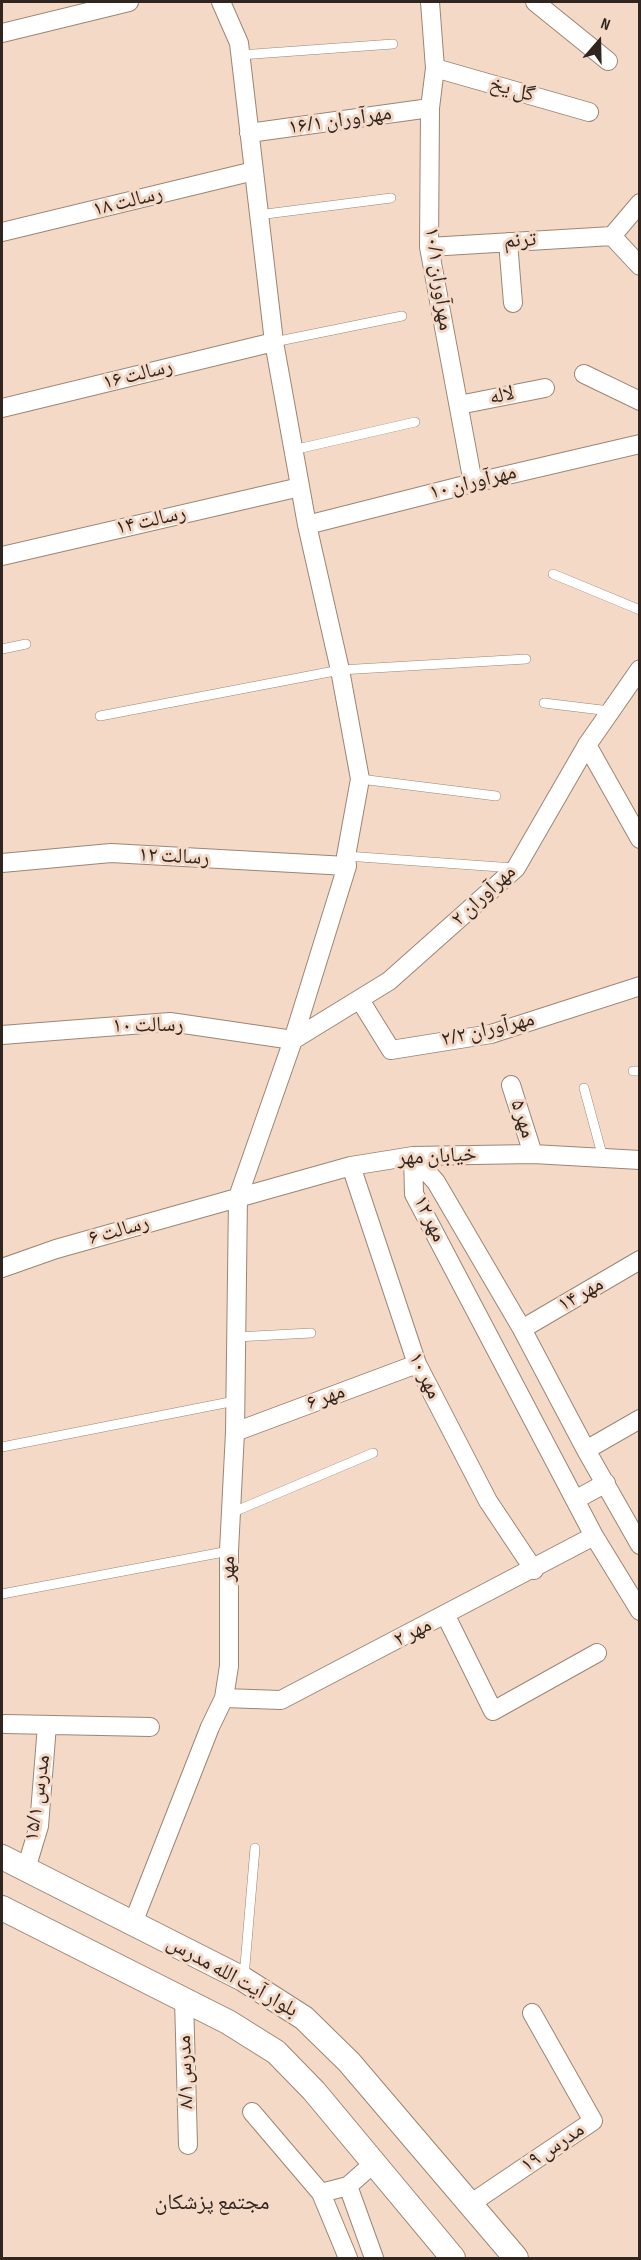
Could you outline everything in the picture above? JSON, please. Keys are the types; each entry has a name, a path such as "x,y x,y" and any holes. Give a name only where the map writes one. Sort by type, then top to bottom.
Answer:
{"main road":[{"name":"بلوار آیت الله مدرس","path":"2,1857 243,1979 304,2018 349,2062 516,2259"},
{"name":"بلوار آیت الله مدرس","path":"2,1908 228,2022 276,2052 314,2091 453,2259"},
{"path":"2,1924 54,1934"}],"street":[{"path":"2,33 72,12 129,2"},
{"path":"221,2 239,44 274,342 307,525 340,670 360,779"},
{"name":"مهرآوران ۱۰/۱","path":"430,2 435,68 430,108 429,247 473,483"},
{"path":"535,2 608,62"},
{"name":"گل یخ","path":"435,68 589,112"},
{"name":"مهرآوران ۱۶/۱","path":"249,133 430,108"},
{"name":"رسالت ۱۸","path":"2,232 254,171"},
{"path":"639,202 612,236 639,266"},
{"name":"ترنم","path":"429,247 612,236"},
{"path":"508,242 513,303"},
{"name":"رسالت ۱۶","path":"2,408 274,342"},
{"path":"584,374 639,401"},
{"name":"لاله","path":"459,405 545,388"},
{"name":"مهرآوران ۱۰","path":"307,525 639,444"},
{"name":"رسالت ۱۴","path":"2,556 300,487"},
{"name":"مهرآوران ۲","path":"293,1040 389,981 516,868 587,745 639,671"},
{"path":"587,745 639,839"},
{"name":"مهر","path":"133,1923 210,1727 224,1698 229,1666 229,1551 235,1432 238,1197 293,1040 346,861 360,779"},
{"name":"رسالت ۱۲","path":"2,862 111,853 346,861"},
{"name":"مهرآوران ۲/۲","path":"360,1000 391,1050 491,1034 639,986"},
{"name":"رسالت ۱۰","path":"2,1035 170,1022 293,1040"},
{"name":"مهر ۵","path":"510,1085 533,1154"},
{"name":"خیابان مهر","path":"238,1197 351,1166 413,1156 533,1154 639,1160"},
{"name":"مهر ۱۲","path":"413,1156 436,1182 522,1329 639,1545"},
{"name":"مهر ۱۲","path":"413,1156 414,1194 594,1536 639,1611"},
{"name":"مهر ۱۰","path":"351,1166 417,1364 488,1501 534,1570"},
{"name":"رسالت ۶","path":"2,1268 56,1249 238,1197"},
{"name":"مهر ۱۴","path":"522,1329 639,1260"},
{"name":"مهر ۶","path":"235,1432 417,1364"},
{"path":"586,1450 639,1419"},
{"path":"575,1500 606,1484"},
{"name":"مهر ۲","path":"224,1698 281,1700 534,1570 594,1536"},
{"path":"446,1616 493,1712 597,1653"},
{"path":"5,1724 150,1726"},
{"name":"مدرس ۱۵/۱","path":"26,1869 39,1826 47,1725"},
{"name":"مدرس۸/۱","path":"184,1999 188,2145"},
{"name":"مدرس ۱۹","path":"470,2204 593,2121 532,2013"},
{"path":"252,2112 321,2193 348,2259"},
{"path":"321,2193 348,2186 374,2163"},
{"path":"348,2186 374,2259"}],"lane":[{"path":"240,55 393,44"},
{"path":"258,215 391,198"},
{"path":"274,342 402,316"},
{"path":"293,450 415,422"},
{"path":"553,574 639,610"},
{"path":"2,649 27,644"},
{"path":"100,716 340,670 526,659"},
{"path":"544,704 610,711"},
{"path":"360,779 495,796"},
{"path":"346,861 516,868"},
{"path":"584,1088 603,1158"},
{"path":"236,1337 311,1333"},
{"path":"2,1447 235,1401"},
{"path":"231,1513 373,1453"},
{"path":"2,1594 229,1551"},
{"path":"243,1979 255,1848"}],"district":[{"name":"مجتمع پزشکان","path":"212,2203"}]}
